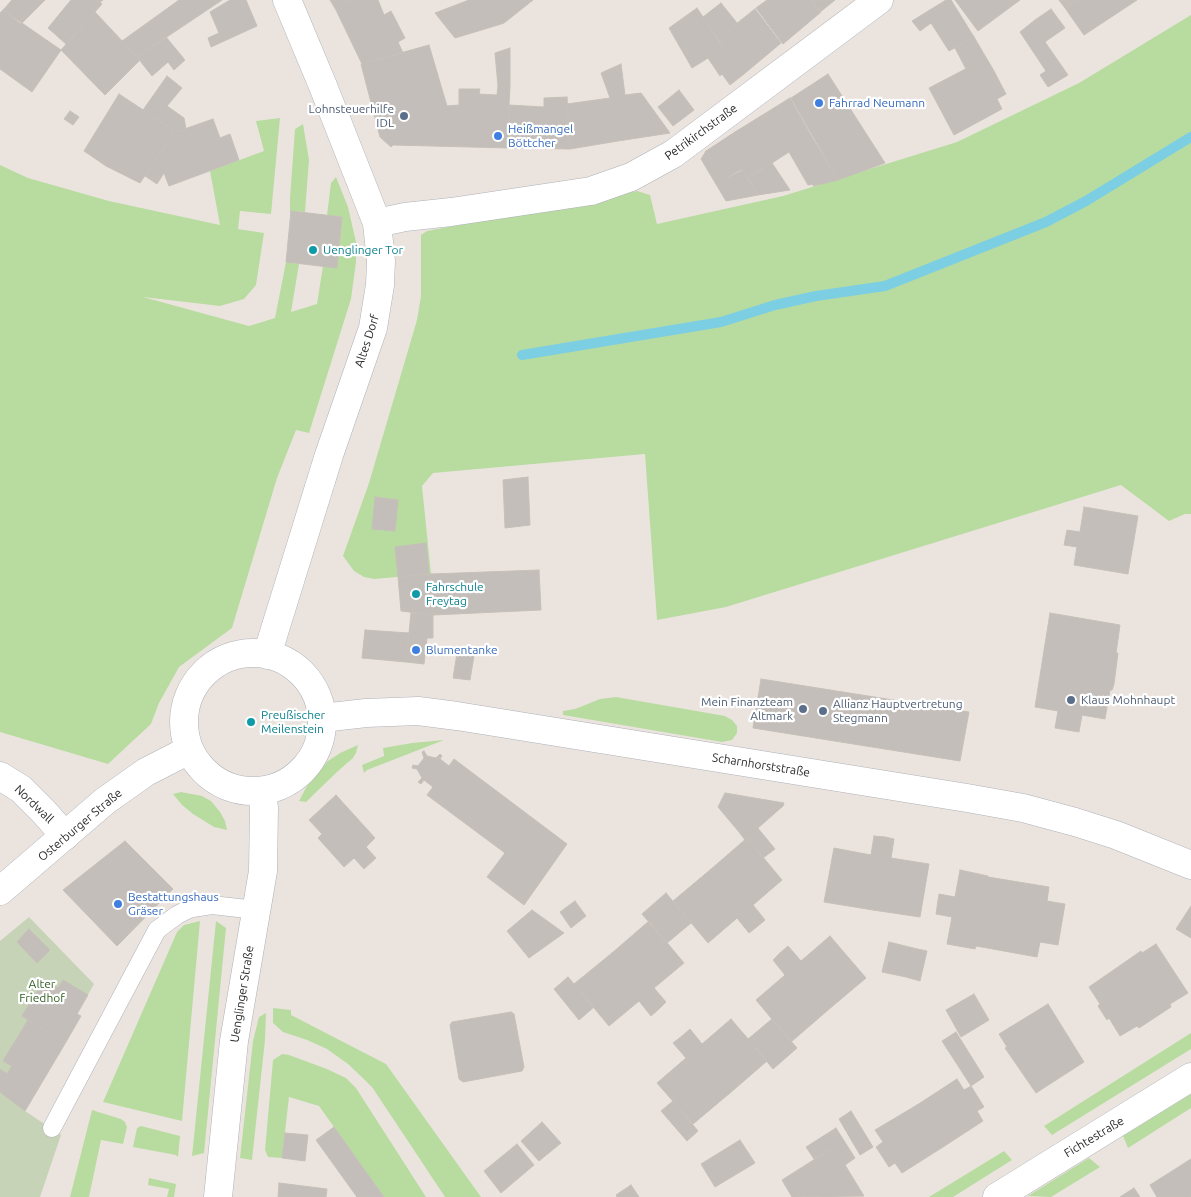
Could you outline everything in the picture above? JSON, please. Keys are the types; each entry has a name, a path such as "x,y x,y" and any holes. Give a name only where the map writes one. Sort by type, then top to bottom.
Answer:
{"street":[{"name":"Altes Dorf","path":"267,655 329,455 373,328 381,277 377,223 287,0"},
{"name":"Petrikirchstraße","path":"377,223 406,217 591,191 631,176 673,154 879,0"},
{"path":"246,654 267,655 285,661 300,671 319,701 322,718 320,739 312,758 299,774 282,785 262,791 240,790 219,783 201,769 189,750 184,729 185,707 193,687 202,676 207,670 225,659 246,654"},
{"name":"Scharnhorststraße","path":"322,718 418,711 968,798 1023,808 1076,822 1116,835 1191,864"},
{"name":"Osterburger Straße","path":"0,891 105,801 146,772 189,750"},
{"name":"Nordwall","path":"0,776 21,789 65,836"},
{"name":"Uenglinger Straße","path":"218,1197 234,1041 263,871 264,808 262,791"},
{"name":"Fichtestraße","path":"996,1197 1191,1078"}],"lane":[{"path":"52,1128 157,930 177,914 188,909 212,905 256,910"}],"green space":[{"path":"1191,15 1191,514 1185,514 1169,521 1121,485 726,607 657,620 645,454 433,473 422,486 431,574 374,579 364,577 354,571 343,556 369,483 417,320 421,296 421,235 427,231 637,191 650,195 657,224 783,196 957,142 1079,83"},
{"path":"280,118 271,214 240,211 238,229 264,233 256,285 244,299 220,306 143,297 249,326 275,318 286,262 299,264 291,312 317,304 323,266 337,268 342,217 327,215 331,183 336,177 348,207 356,242 356,262 351,299 309,433 296,430 277,478 232,628 179,667 159,703 151,724 108,764 0,732 0,165 28,178 109,201 220,225 210,171 264,151 256,121"},
{"path":"303,124 309,160 305,212 291,211 290,215 295,129"},
{"path":"616,697 725,716 737,726 737,733 732,740 722,742 563,715 563,711 575,709 600,699"},
{"path":"444,740 367,770 364,773 362,765 384,756 383,748"},
{"path":"358,745 353,758 306,802 299,801 308,784 328,761"},
{"path":"181,792 202,796 211,801 225,821 227,830 214,827 182,805 173,794"},
{"name":"Alter Friedhof","path":"29,917 94,984 77,1014 81,1016 25,1111 61,1135 40,1197 0,1197 0,941"},
{"path":"200,921 182,1121 103,1102 177,932 184,925"},
{"path":"216,921 226,928 204,1153 192,1156"},
{"path":"273,1008 291,1010 291,1015 386,1064 481,1197 445,1197 372,1087 348,1064 327,1049 283,1032 273,1023"},
{"path":"266,1013 265,1040 252,1160 240,1158 253,1041 259,1017"},
{"path":"1191,1033 1191,1049 1052,1135 1044,1126"},
{"path":"282,1054 327,1069 346,1078 356,1088 426,1197 384,1197 319,1106 289,1097 282,1158 268,1157 265,1150 273,1060"},
{"path":"1191,1094 1191,1108 1128,1148 1123,1136"},
{"path":"92,1110 125,1122 127,1127 123,1144 101,1140 89,1197 70,1197"},
{"path":"141,1126 180,1136 178,1157 176,1155 133,1147 137,1128"},
{"path":"1004,1151 1012,1160 953,1197 929,1197"},
{"path":"1089,1158 1100,1167 1051,1197 1028,1196"},
{"path":"149,1178 176,1184 174,1197 167,1197 169,1189 148,1185"}],"building":[{"path":"12,0 45,0 21,24 3,10"},
{"path":"71,0 103,0 100,2 102,4 66,44 48,28"},
{"path":"179,0 222,0 137,57 122,41"},
{"path":"230,0 246,0 257,26 211,47 208,38 219,33 210,12"},
{"path":"330,0 349,0 336,10"},
{"path":"349,0 378,0 384,15 391,11 405,38 398,42 403,53 362,64 336,10"},
{"path":"469,0 479,0 498,25 455,38 435,13"},
{"path":"479,0 533,0 504,23 498,25"},
{"path":"767,0 811,0 821,12 783,44 756,8"},
{"path":"811,0 835,0 820,12"},
{"path":"946,0 951,0 974,37 949,51 931,23 920,31 912,21"},
{"path":"955,0 1020,0 978,31"},
{"path":"1059,0 1074,0 1075,1 1065,8"},
{"path":"1076,0 1137,0 1084,35 1065,8"},
{"path":"721,3 737,23 717,39 703,17"},
{"path":"697,8 724,48 692,68 669,28"},
{"path":"755,9 781,43 744,74 717,39"},
{"path":"1051,9 1065,28 1049,39 1035,20"},
{"path":"3,10 61,50 32,92 0,69 0,13"},
{"path":"95,12 140,60 105,95 61,50"},
{"path":"1035,20 1049,39 1045,42 1068,75 1048,87 1040,75 1046,71 1020,32"},
{"path":"166,37 185,60 174,70 168,62 152,76 137,57"},
{"path":"974,37 994,71 985,76 977,63 966,69 955,48"},
{"path":"429,45 447,106 459,105 459,89 480,89 479,94 497,95 498,86 510,87 509,148 393,145 391,147 380,137 361,64"},
{"path":"510,48 510,87 498,86 495,53"},
{"path":"724,48 744,74 730,85 722,74 720,76 708,58"},
{"path":"977,63 985,76 994,71 1006,94 997,99 1002,109 954,135 929,88"},
{"path":"621,64 625,95 641,93 670,133 618,141 610,98 601,73"},
{"path":"828,74 885,163 838,180 791,98"},
{"path":"167,76 182,88 167,106 184,118 186,129 176,132 143,110"},
{"path":"679,90 694,110 673,126 658,107"},
{"path":"119,94 175,131 140,183 106,166 84,151"},
{"path":"567,97 570,149 509,148 509,105 544,107 544,98"},
{"path":"610,98 618,141 570,149 567,104"},
{"path":"790,98 838,180 813,186 813,184 808,185 789,152 758,172 735,132"},
{"path":"70,111 79,117 73,125 64,119"},
{"path":"213,119 220,138 230,134 239,160 169,186 164,173 157,184 145,176 175,131"},
{"path":"735,132 758,172 747,178 743,170 740,170 723,180 706,151"},
{"path":"706,151 723,180 743,170 758,195 726,201 701,159"},
{"path":"772,163 790,190 758,195 747,178"},
{"name":"Uenglinger Tor","path":"291,211 342,217 337,268 286,262"},
{"path":"528,477 530,525 505,528 503,480"},
{"path":"375,497 398,500 395,531 372,529"},
{"path":"1084,507 1138,516 1128,574 1074,565 1077,547 1064,545 1067,530 1080,532"},
{"path":"426,543 429,574 398,577 395,547"},
{"path":"539,570 541,610 433,615 431,574"},
{"name":"Fahrschule Freytag","path":"431,574 433,615 401,611 398,577"},
{"name":"Blumentanke","path":"411,613 433,615 433,638 427,638 424,664 406,662"},
{"path":"1050,613 1120,625 1114,684 1112,690 1110,690 1105,719 1082,715 1079,732 1055,728 1058,711 1035,707"},
{"path":"365,630 409,633 406,662 362,658"},
{"path":"458,647 475,650 470,680 453,678"},
{"path":"761,679 969,712 960,761 753,728"},
{"path":"424,751 427,756 436,758 440,754 442,756 440,759 449,766 454,759 567,844 524,905 487,877 505,853 427,795 433,787 424,780 421,784 418,782 422,778 417,769 412,768 413,765 418,766 424,758 422,752"},
{"path":"725,793 784,803 758,828 752,821 739,832 718,807"},
{"path":"336,795 375,838 366,847 376,858 364,869 354,858 344,867 318,838 322,834 309,820"},
{"path":"752,821 775,849 763,858 747,838 745,840 739,832"},
{"path":"874,836 885,837 873,910 824,902 834,848 871,855"},
{"path":"885,837 894,839 891,858 929,864 920,917 873,910"},
{"path":"747,838 782,880 753,905 765,920 758,926 710,870"},
{"name":"Bestattungshaus Gräser","path":"125,841 173,889 117,946 63,890"},
{"path":"710,870 758,926 749,933 737,918 708,943 673,901"},
{"path":"960,870 988,877 1049,887 1047,901 1065,904 1058,945 1040,942 1037,957 976,946 975,949 947,944 952,917 936,914 939,894 955,897"},
{"path":"666,893 691,923 667,943 642,914"},
{"path":"575,901 586,916 571,928 560,912"},
{"path":"1191,906 1191,938 1176,929"},
{"path":"532,910 564,933 529,958 507,931"},
{"path":"649,921 684,963 654,988 666,1002 659,1009 612,953"},
{"path":"29,929 50,950 37,963 17,942"},
{"path":"830,936 866,978 828,1010 780,953 788,946 801,961"},
{"path":"889,942 913,948 906,977 882,972"},
{"path":"1156,944 1188,993 1170,1004 1171,1007 1139,1028 1137,1026 1120,1036 1109,1018 1107,1020 1098,1006 1100,1004 1089,987 1141,951 1142,953"},
{"path":"913,948 927,951 920,981 906,977"},
{"path":"612,953 659,1009 651,1016 639,1001 609,1026 574,984"},
{"path":"780,953 828,1010 791,1042 756,1000 785,975 773,960"},
{"path":"568,977 594,1007 579,1020 554,989"},
{"path":"44,980 58,988 63,980 88,995 77,1014 81,1016 66,1042 22,1016"},
{"path":"974,994 989,1020 961,1037 946,1010"},
{"path":"1048,1004 1084,1062 1036,1093 1005,1048 1007,1047 999,1034"},
{"path":"511,1012 514,1014 524,1067 522,1071 463,1082 459,1079 450,1025 452,1022"},
{"path":"731,1019 767,1061 730,1093 682,1036 690,1029 702,1044"},
{"path":"772,1019 797,1048 773,1069 748,1039"},
{"path":"28,1020 66,1042 25,1111 0,1092 0,1069 7,1074 12,1066 3,1061"},
{"path":"956,1032 984,1077 971,1086 942,1041"},
{"path":"682,1036 730,1093 693,1124 657,1083 686,1058 673,1043"},
{"path":"957,1079 964,1090 971,1086 984,1107 977,1111 983,1121 943,1147 917,1105"},
{"path":"673,1101 698,1131 687,1141 661,1111"},
{"path":"917,1105 943,1147 902,1173 895,1163 889,1167 876,1147 883,1142 875,1130"},
{"path":"851,1111 873,1147 860,1155 839,1119"},
{"path":"542,1122 561,1143 539,1161 521,1141"},
{"path":"334,1127 384,1197 357,1197 316,1140"},
{"path":"836,1128 855,1158 845,1165 834,1147 814,1159 806,1147"},
{"path":"285,1133 308,1135 305,1161 282,1158"},
{"path":"740,1140 755,1163 715,1187 701,1164"},
{"path":"517,1144 534,1165 501,1193 484,1171"},
{"path":"834,1147 864,1196 792,1197 782,1180"},
{"path":"1191,1159 1191,1197 1157,1197 1150,1185"},
{"path":"279,1183 327,1189 326,1197 278,1197"},
{"path":"631,1185 639,1197 617,1197 616,1195"},
{"path":"1134,1188 1140,1197 1120,1197"}],"waterway":[{"path":"522,355 721,322 775,305 816,296 885,286 1046,222 1086,201 1191,137"}],"place":[{"name":"Fahrrad Neumann","path":"819,103"},
{"name":"Lohnsteuerhilfe IDL","path":"404,116"},
{"name":"Heißmangel Böttcher","path":"498,136"},
{"name":"Uenglinger Tor","path":"313,250"},
{"name":"Fahrschule Freytag","path":"416,594"},
{"name":"Blumentanke","path":"416,650"},
{"name":"Klaus Mohnhaupt","path":"1071,700"},
{"name":"Mein Finanzteam Altmark","path":"803,709"},
{"name":"Allianz Hauptvertretung Stegmann","path":"823,711"},
{"name":"Preußischer Meilenstein","path":"251,722"},
{"name":"Bestattungshaus Gräser","path":"118,904"}]}
